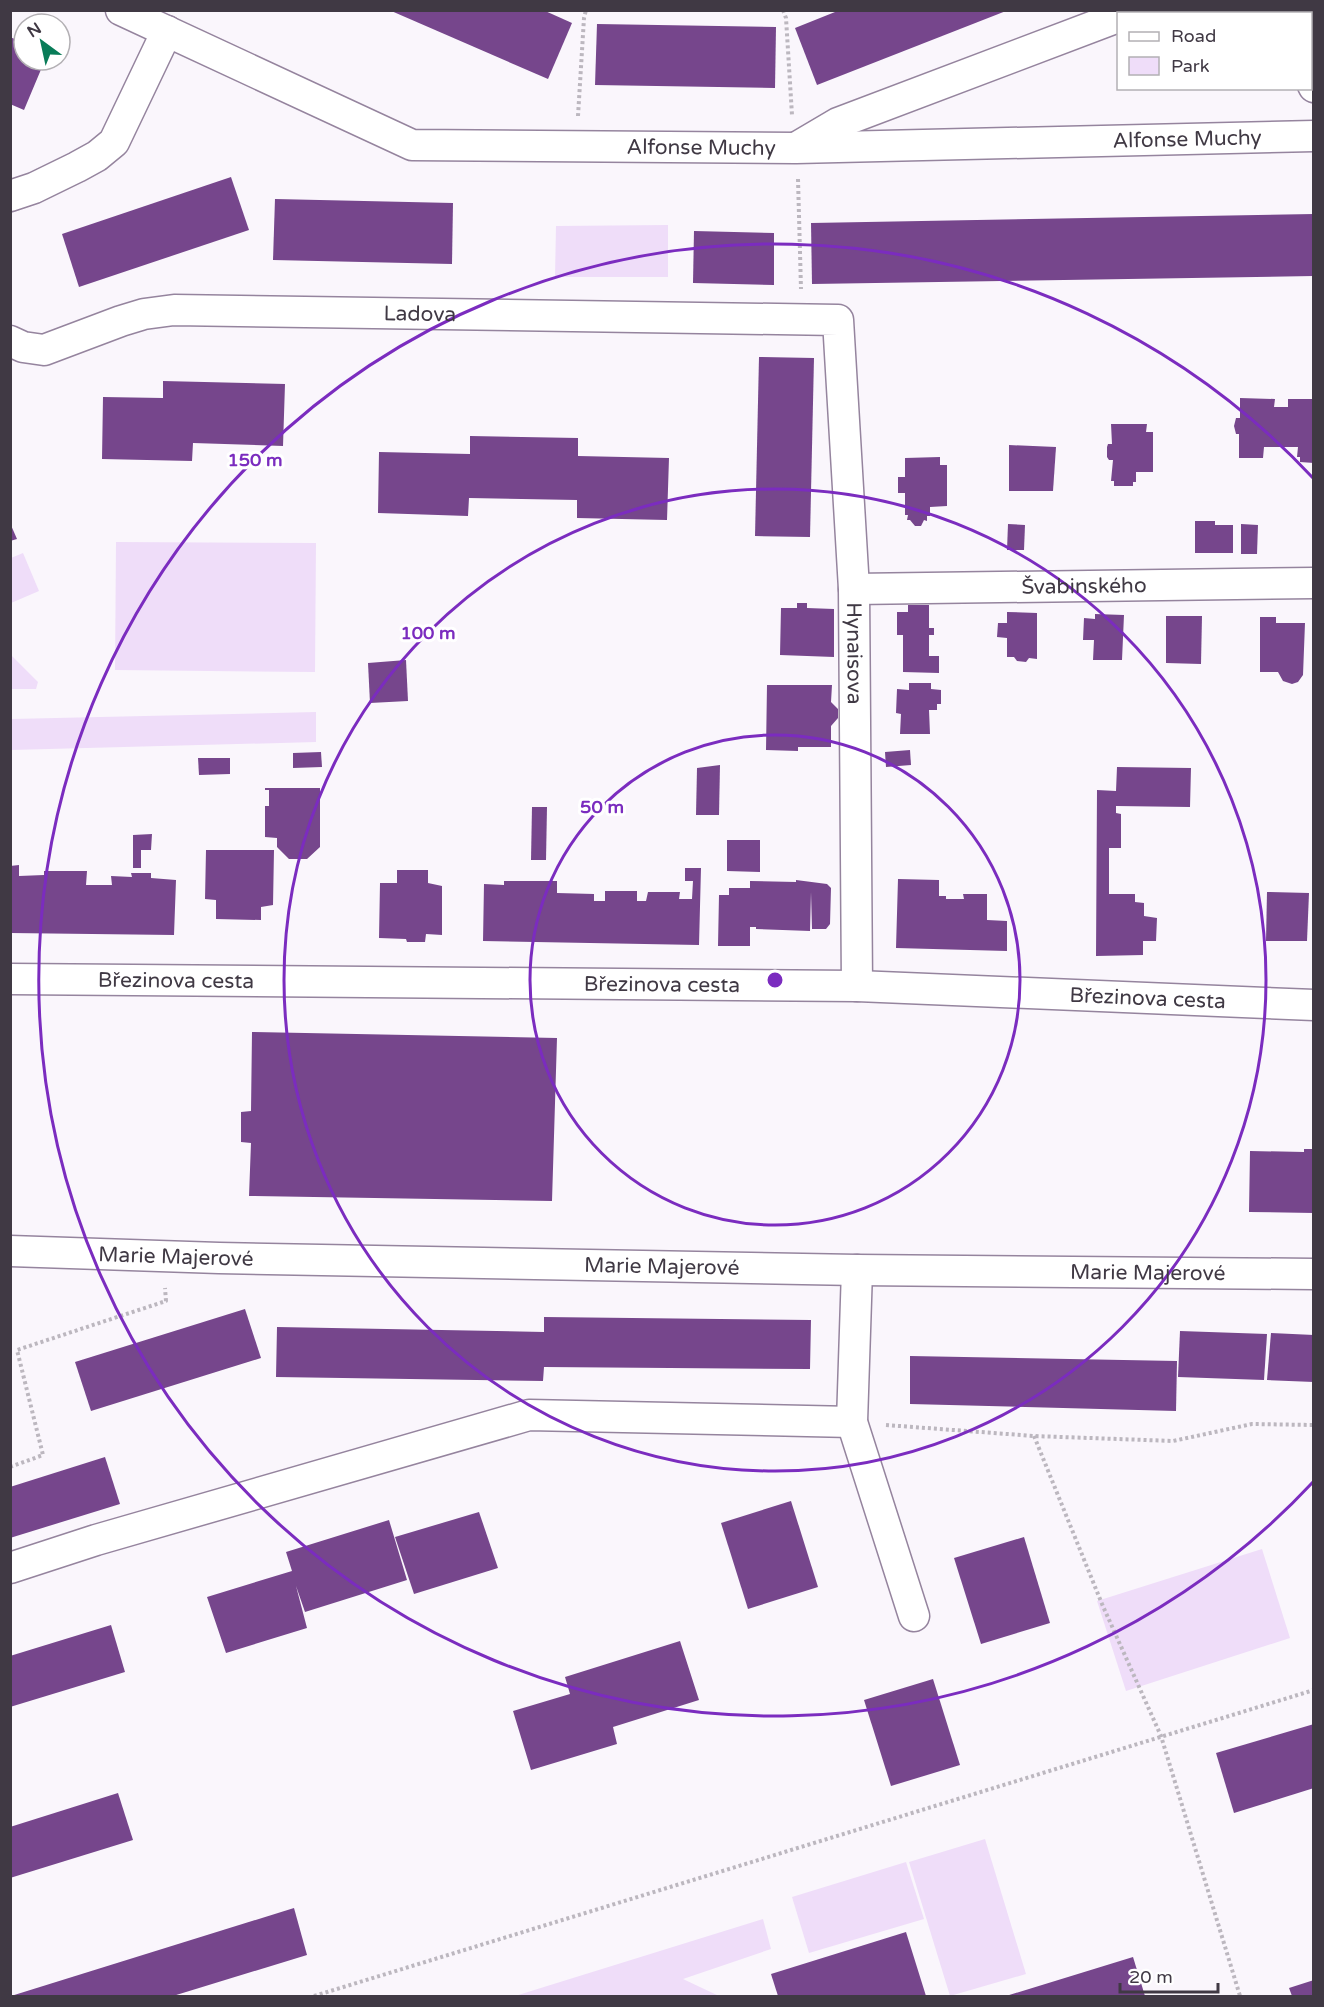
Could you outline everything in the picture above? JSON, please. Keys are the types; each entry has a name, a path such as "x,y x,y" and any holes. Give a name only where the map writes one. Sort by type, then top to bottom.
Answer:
{"street":[{"name":"Alfonse Muchy","path":"121,10 412,145 796,148 1314,136"},
{"path":"796,148 838,123 1117,18"},
{"path":"22,192 97,156 114,142 167,31"},
{"name":"Ladova","path":"10,341 23,347 44,350 144,314 174,310 838,320"},
{"name":"Hynaisova","path":"838,320 854,589 857,986"},
{"name":"Švabinského","path":"854,589 1314,583"},
{"name":"Březinova cesta","path":"10,979 857,986 1314,1005"},
{"name":"Marie Majerové","path":"10,1251 230,1258 857,1270 1314,1274"},
{"path":"857,1270 852,1422 914,1616"},
{"path":"10,1568 96,1540 529,1415 852,1422"}],"path":[{"path":"576,146 586,10"},
{"path":"783,10 786,18 796,148"},
{"path":"798,194 801,288"},
{"path":"10,1467 43,1455 17,1350 166,1301 163,1255"},
{"path":"852,1422 1034,1437 1173,1441 1252,1424 1314,1425"},
{"path":"1034,1437 1102,1604 1161,1736 1240,1996"},
{"path":"315,1996 1314,1690"}],"green space":[{"path":"668,225 668,277 555,277 556,226"},
{"path":"116,542 316,543 315,672 115,670"},
{"path":"23,553 39,591 11,603 11,558"},
{"path":"11,655 38,682 36,689 11,689"},
{"path":"316,712 316,742 11,750 11,719"},
{"path":"1262,1549 1290,1638 1126,1691 1097,1601"},
{"path":"985,1839 1026,1974 950,1996 909,1862"},
{"path":"906,1862 924,1919 809,1953 792,1897"},
{"path":"763,1919 771,1949 683,1979 719,1996 515,1996"}],"building":[{"path":"389,10 543,10 572,23 548,79"},
{"path":"840,10 1006,11 817,85 795,28"},
{"path":"597,24 776,27 775,88 595,85"},
{"path":"10,37 12,38 12,72 40,72 24,110 10,104"},
{"path":"231,177 249,230 79,287 62,234"},
{"path":"275,199 453,203 452,264 273,260"},
{"path":"1314,214 1314,276 812,284 811,223"},
{"path":"694,231 774,233 774,285 693,283"},
{"path":"759,357 814,358 810,537 755,536"},
{"path":"163,381 285,384 283,446 193,443 192,461 102,459 103,397 163,398"},
{"path":"1240,398 1275,399 1274,407 1288,407 1288,399 1314,399 1314,463 1300,462 1300,457 1297,457 1298,447 1264,447 1263,458 1239,458 1239,434 1236,434 1234,426 1236,418 1240,418"},
{"path":"1111,424 1147,424 1146,432 1153,432 1153,472 1136,472 1136,482 1133,482 1133,486 1114,486 1114,481 1111,481 1113,460 1107,457 1107,447 1108,444 1112,444"},
{"path":"470,436 578,438 578,456 669,458 667,520 577,518 577,500 469,498 468,516 378,513 379,452 470,454"},
{"path":"1009,445 1056,447 1053,491 1009,491"},
{"path":"940,457 940,465 947,465 947,506 930,507 930,516 927,516 927,521 924,520 921,526 915,526 907,520 908,515 905,515 905,493 898,493 898,477 905,477 905,458"},
{"path":"1195,521 1215,521 1215,525 1233,525 1233,553 1195,553"},
{"path":"10,523 17,539 10,541"},
{"path":"1008,524 1025,525 1024,550 1007,550"},
{"path":"1241,524 1258,525 1257,554 1241,554"},
{"path":"797,603 807,603 807,608 834,609 834,657 780,655 781,608 797,608"},
{"path":"908,605 929,605 929,628 934,628 934,635 929,635 929,656 939,656 939,673 903,672 903,635 897,635 897,612 908,612"},
{"path":"1007,612 1037,613 1037,659 1029,658 1026,662 1007,657 1007,638 997,637 998,623 1007,623"},
{"path":"1095,614 1124,615 1122,660 1093,660 1094,640 1083,640 1084,618 1095,619"},
{"path":"1166,616 1202,616 1201,664 1166,663"},
{"path":"1260,617 1276,617 1276,623 1305,623 1303,675 1298,682 1292,684 1283,681 1278,672 1260,672"},
{"path":"406,660 408,701 370,703 368,663"},
{"path":"909,683 931,683 931,689 941,690 941,704 937,704 937,710 929,710 930,734 900,734 901,714 896,713 897,689 909,690"},
{"path":"767,685 832,685 831,702 838,709 838,718 831,726 831,747 798,747 798,751 766,750"},
{"path":"910,750 911,765 886,767 885,752"},
{"path":"321,752 322,767 293,768 293,753"},
{"path":"198,758 230,758 230,774 199,775"},
{"path":"720,765 719,815 696,815 697,768"},
{"path":"1117,767 1191,768 1190,807 1116,806 1116,813 1121,814 1121,848 1109,848 1109,894 1135,894 1135,902 1144,903 1144,916 1157,918 1156,941 1143,941 1143,955 1096,956 1097,790 1116,791"},
{"path":"265,788 320,788 320,847 307,859 289,859 277,847 277,838 265,837 265,806 269,806 269,790"},
{"path":"532,807 547,807 546,860 531,860"},
{"path":"152,834 151,850 141,850 141,868 133,868 133,835"},
{"path":"727,840 760,840 760,872 727,871"},
{"path":"206,850 274,850 273,905 261,907 261,920 216,919 216,900 205,899"},
{"path":"19,865 19,876 44,875 44,871 87,871 86,885 112,885 111,876 132,877 131,873 151,873 151,878 176,880 174,935 10,933 10,866"},
{"path":"685,868 701,868 699,945 483,941 484,884 504,885 504,881 557,881 557,893 594,894 594,901 605,901 605,891 637,891 637,901 646,901 648,892 680,892 679,899 692,899 693,881 685,881"},
{"path":"397,870 428,870 428,883 442,886 442,935 426,934 425,942 379,938 380,883 397,883"},
{"path":"898,879 939,880 939,896 946,896 946,899 964,899 963,894 987,894 987,920 1007,921 1007,951 896,948"},
{"path":"796,880 827,884 831,888 830,924 826,929 812,929 811,892 810,931 750,927 750,946 718,946 719,895 729,895 729,888 750,888 750,881 796,882"},
{"path":"1267,892 1309,893 1307,941 1266,941"},
{"path":"252,1032 557,1038 552,1201 249,1196 251,1143 241,1142 241,1112 251,1111"},
{"path":"1304,1149 1314,1149 1314,1213 1249,1212 1250,1151 1304,1152"},
{"path":"245,1309 261,1358 91,1411 75,1362"},
{"path":"544,1317 811,1320 810,1369 544,1367 543,1381 276,1377 277,1327 544,1332"},
{"path":"1180,1331 1267,1334 1264,1380 1178,1377"},
{"path":"1271,1333 1314,1335 1314,1382 1267,1380"},
{"path":"910,1356 1177,1361 1176,1411 910,1404"},
{"path":"105,1457 120,1504 10,1538 10,1487"},
{"path":"791,1501 818,1587 748,1609 721,1523"},
{"path":"479,1512 498,1568 414,1594 395,1537"},
{"path":"389,1520 407,1580 305,1612 296,1586 307,1628 226,1653 207,1597 292,1571 286,1552"},
{"path":"1024,1537 1050,1623 981,1644 954,1558"},
{"path":"111,1625 125,1672 10,1707 10,1656"},
{"path":"680,1641 699,1700 613,1727 617,1744 531,1770 513,1711 570,1694 565,1677"},
{"path":"933,1679 960,1765 891,1786 864,1700"},
{"path":"1314,1724 1314,1788 1234,1813 1216,1753"},
{"path":"118,1793 133,1840 10,1878 10,1827"},
{"path":"294,1908 307,1955 173,1996 11,1996"},
{"path":"906,1932 926,1996 778,1996 771,1974"},
{"path":"1133,1957 1145,1996 1006,1996"},
{"path":"1314,1980 1314,1996 1292,1996 1289,1988"}]}
